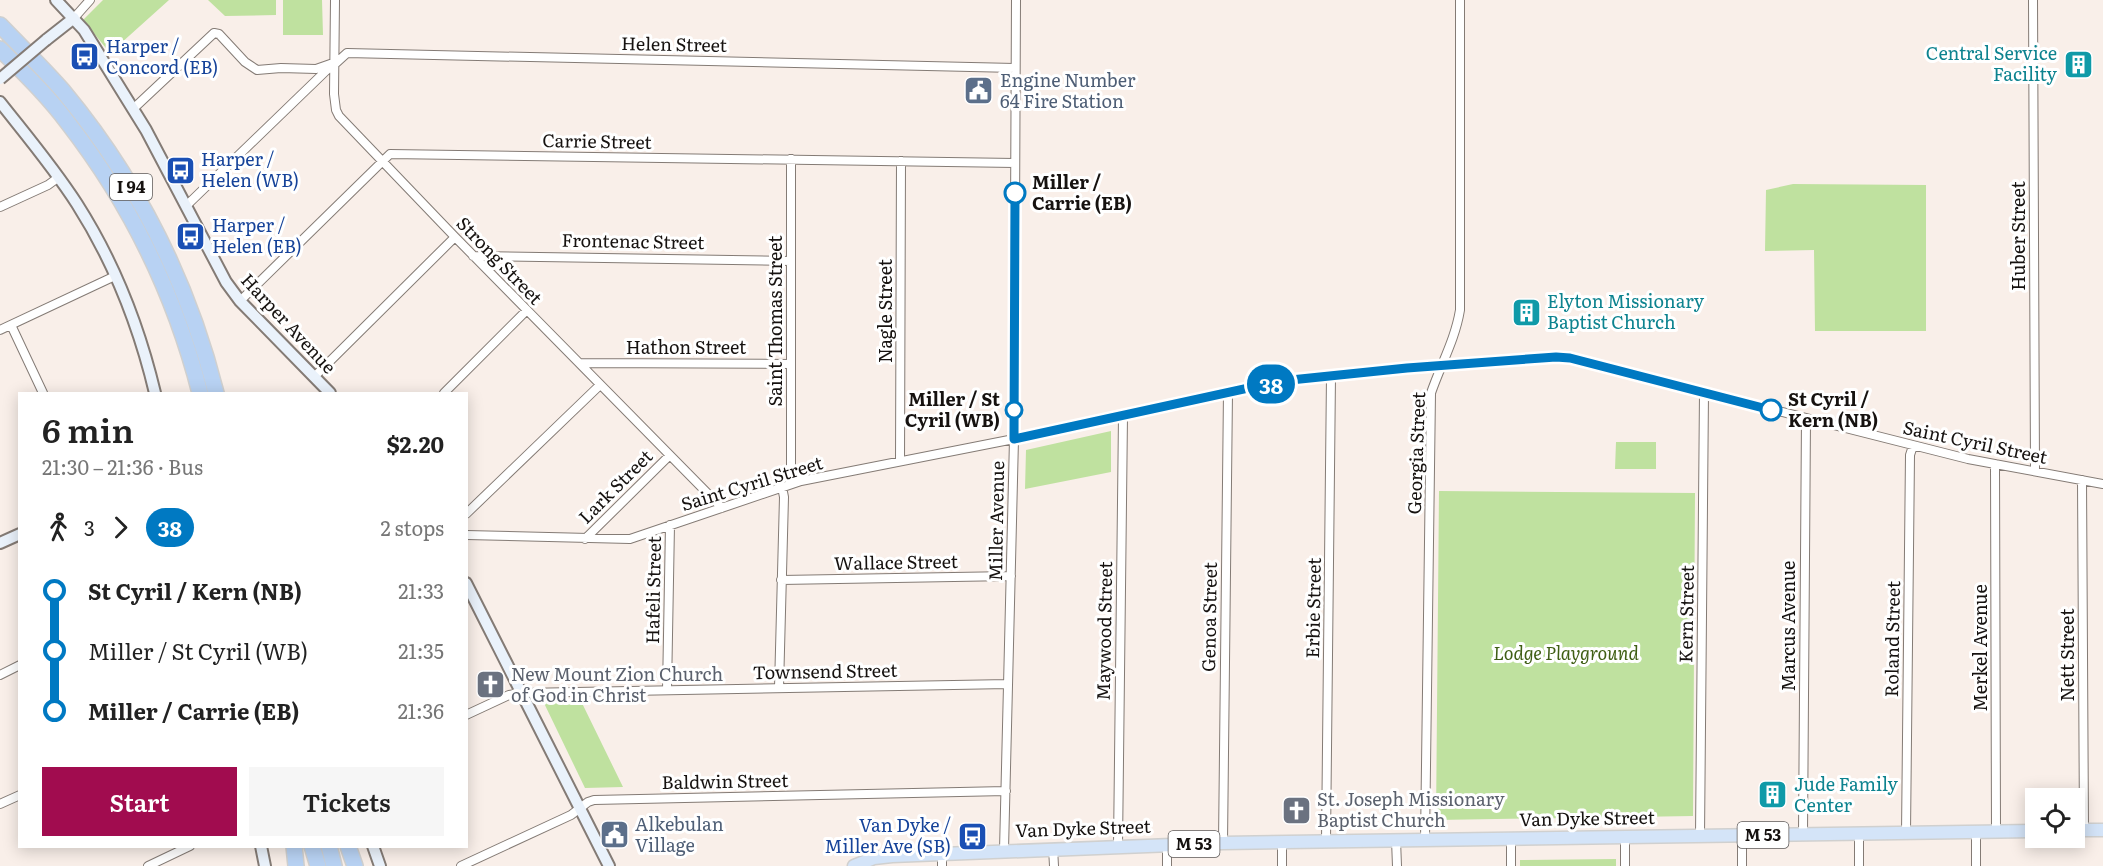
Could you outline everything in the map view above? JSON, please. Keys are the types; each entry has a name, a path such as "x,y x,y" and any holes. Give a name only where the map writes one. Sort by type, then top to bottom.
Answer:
{"highway":[{"name":"I 94","path":"0,25 63,92 96,134 133,191 166,252 185,295 216,392"},
{"name":"I 94","path":"0,48 68,122 128,212 159,273 176,314 200,392"},
{"path":"294,848 296,866"},
{"path":"313,848 318,866"},
{"path":"330,848 334,866"},
{"path":"349,848 355,866"}],"main road":[{"path":"2085,830 2103,830"},
{"name":"Van Dyke Street","path":"854,866 883,856 1167,844 2025,831"}],"street":[{"name":"Harper Avenue","path":"56,0 74,18 96,48 116,85 133,109 161,156 221,274 240,301 326,392"},
{"path":"0,79 74,18 90,0"},
{"name":"Strong Street","path":"335,0 336,110 339,116 473,256 722,508"},
{"name":"Miller Avenue","path":"1004,850 1014,439 1016,0"},
{"name":"Georgia Street","path":"1425,840 1431,393 1440,366 1457,330 1460,310 1460,0"},
{"name":"Huber Street","path":"2033,0 2035,471"},
{"path":"133,109 214,33 219,34 245,62 257,70 316,69 336,62"},
{"name":"Helen Street","path":"186,206 347,53 1015,68"},
{"path":"0,102 59,177 90,226 136,325 155,392"},
{"name":"Carrie Street","path":"382,161 390,154 1015,163"},
{"name":"Saint Thomas Street","path":"791,159 791,474 794,483"},
{"path":"240,301 382,161"},
{"name":"Nagle Street","path":"900,461 901,161"},
{"path":"0,207 48,185 59,177"},
{"path":"314,377 455,237"},
{"name":"Frontenac Street","path":"473,256 791,261"},
{"path":"0,330 115,276"},
{"path":"445,392 526,310"},
{"path":"10,325 42,392"},
{"name":"Saint Cyril Street","path":"468,536 630,539 794,483 1014,439 1281,381 1564,357 1914,446 2103,484"},
{"name":"Hathon Street","path":"580,363 791,364"},
{"name":"Erbie Street","path":"1326,841 1331,376"},
{"path":"468,512 600,385"},
{"name":"Genoa Street","path":"1223,843 1228,392"},
{"name":"Kern Street","path":"1700,836 1704,393"},
{"name":"Maywood Street","path":"1118,846 1122,416"},
{"name":"Marcus Avenue","path":"1803,834 1806,419"},
{"name":"Roland Street","path":"1906,833 1910,455 1914,446"},
{"name":"Lark Street","path":"585,539 669,456"},
{"name":"Merkel Avenue","path":"1995,464 1996,831"},
{"name":"Nett Street","path":"2079,788 2082,480"},
{"path":"779,688 784,497 782,487"},
{"name":"Hafeli Street","path":"667,690 670,525"},
{"path":"0,543 18,535"},
{"name":"Wallace Street","path":"781,580 1011,576"},
{"path":"468,587 609,866"},
{"path":"0,675 18,666"},
{"name":"Townsend Street","path":"468,714 509,695 522,693 1008,684"},
{"name":"Baldwin Street","path":"461,866 571,815 594,800 1006,791"},
{"path":"0,804 18,796"},
{"path":"1976,832 1976,866"},
{"path":"1859,833 1859,866"},
{"path":"1742,835 1742,866"},
{"path":"1625,837 1625,866"},
{"path":"1511,838 1511,866"},
{"path":"1396,840 1396,866"},
{"path":"1282,842 1282,866"},
{"path":"1167,844 1167,866"},
{"path":"148,866 186,848"},
{"path":"261,848 265,866"},
{"path":"374,848 380,866"},
{"path":"1053,848 1054,866"},
{"path":"942,853 942,866"}],"green space":[{"path":"103,0 169,0 110,53 83,20"},
{"path":"208,0 276,0 276,15 225,16"},
{"path":"283,0 322,0 323,35 283,35"},
{"path":"1793,184 1926,185 1926,331 1815,331 1814,250 1765,251 1766,190"},
{"path":"1111,431 1111,472 1025,489 1026,450"},
{"path":"1616,442 1656,442 1656,469 1615,469"},
{"name":"Lodge Playground","path":"1439,491 1695,493 1693,816 1436,820"},
{"path":"580,699 623,787 585,788 543,701"},
{"path":"1616,859 1616,866 1520,866 1520,860"}],"bus line":[{"name":"38","path":"1015,193 1014,439 1281,381 1407,368 1556,357 1570,358 1771,410"}],"place":[{"name":"Harper / Concord (EB)","path":"85,57"},
{"name":"Central Service Facility","path":"2078,64"},
{"name":"Engine Number 64 Fire Station","path":"979,91"},
{"name":"Harper / Helen (WB)","path":"180,170"},
{"name":"Miller / Carrie (EB)","path":"1015,193"},
{"name":"Harper / Helen (EB)","path":"191,236"},
{"name":"Elyton Missionary Baptist Church","path":"1526,312"},
{"name":"Miller / St Cyril (WB)","path":"1014,410"},
{"name":"St Cyril / Kern (NB)","path":"1771,410"},
{"name":"New Mount Zion Church of God in Christ","path":"490,685"},
{"name":"Jude Family Center","path":"1773,795"},
{"name":"St. Joseph Missionary Baptist Church","path":"1296,810"},
{"name":"Alkebulan Village","path":"614,835"},
{"name":"Van Dyke / Miller Ave (SB)","path":"972,836"}]}
